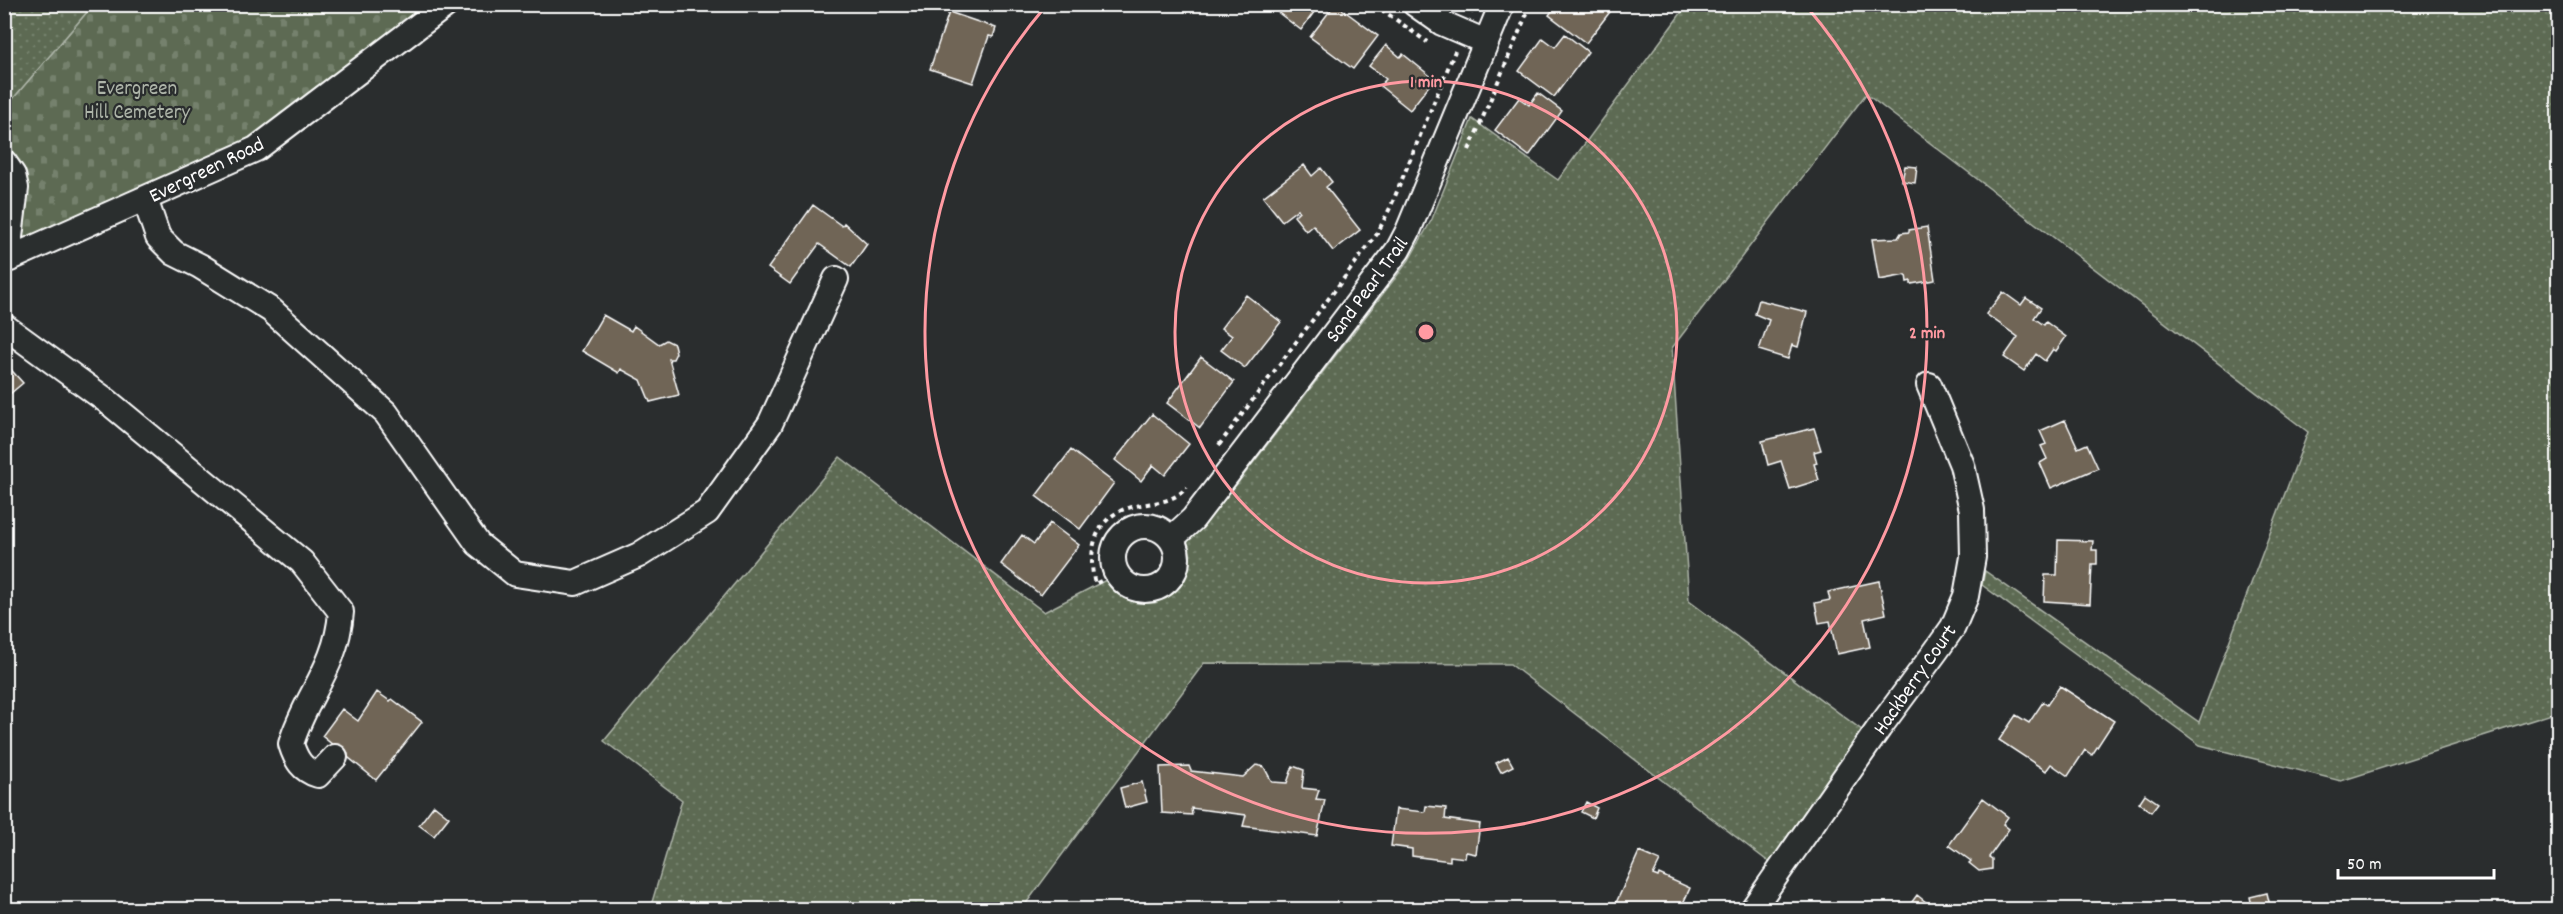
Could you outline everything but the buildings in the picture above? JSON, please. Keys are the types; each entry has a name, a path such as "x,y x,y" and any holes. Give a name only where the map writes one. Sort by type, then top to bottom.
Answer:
{"street":[{"name":"Evergreen Road","path":"7,260 256,149 447,4"},
{"path":"1415,4 1442,23 1486,42"},
{"name":"Sand Pearl Trail","path":"1171,539 1193,519 1398,250 1408,231 1502,4"},
{"path":"4,162 13,175 16,188 7,260"},
{"path":"145,199 158,237 174,253 200,266 271,310 386,413 478,544 515,574 575,583 639,555 707,512 770,423 836,279"},
{"path":"4,326 107,401 302,562 341,612 339,634 327,669 291,744 300,764 308,772 318,775 335,757"},
{"name":"Hackberry Court","path":"1752,909 1953,627 1966,596 1973,557 1972,510 1962,465 1929,385"},
{"path":"1144,527 1163,532 1171,539 1176,549 1175,571 1160,587 1138,590 1128,585 1117,573 1113,559 1114,549 1126,533 1144,527"}],"path":[{"path":"1214,451 1377,234 1395,197 1475,4"},
{"path":"1469,150 1531,4"},
{"path":"1117,573 1095,584 1091,563 1092,551 1101,527 1113,514 1127,508 1168,501 1189,485"}],"green space":[{"path":"4,5 93,5 5,108"},
{"name":"Evergreen Hill Cemetery","path":"93,5 447,5 256,149 5,261 5,108"},
{"path":"1687,5 2558,5 2558,712 2341,781 2200,745 1982,585 1985,571 2199,722 2308,432 1866,94 1672,348 1689,601 1867,734 1774,866 1510,664 1204,663 1022,909 650,909 682,800 604,741 840,457 1044,612 1110,578 1131,597 1155,600 1177,587 1186,569 1186,540 1237,484 1409,260 1432,219 1472,119 1558,180"}]}
